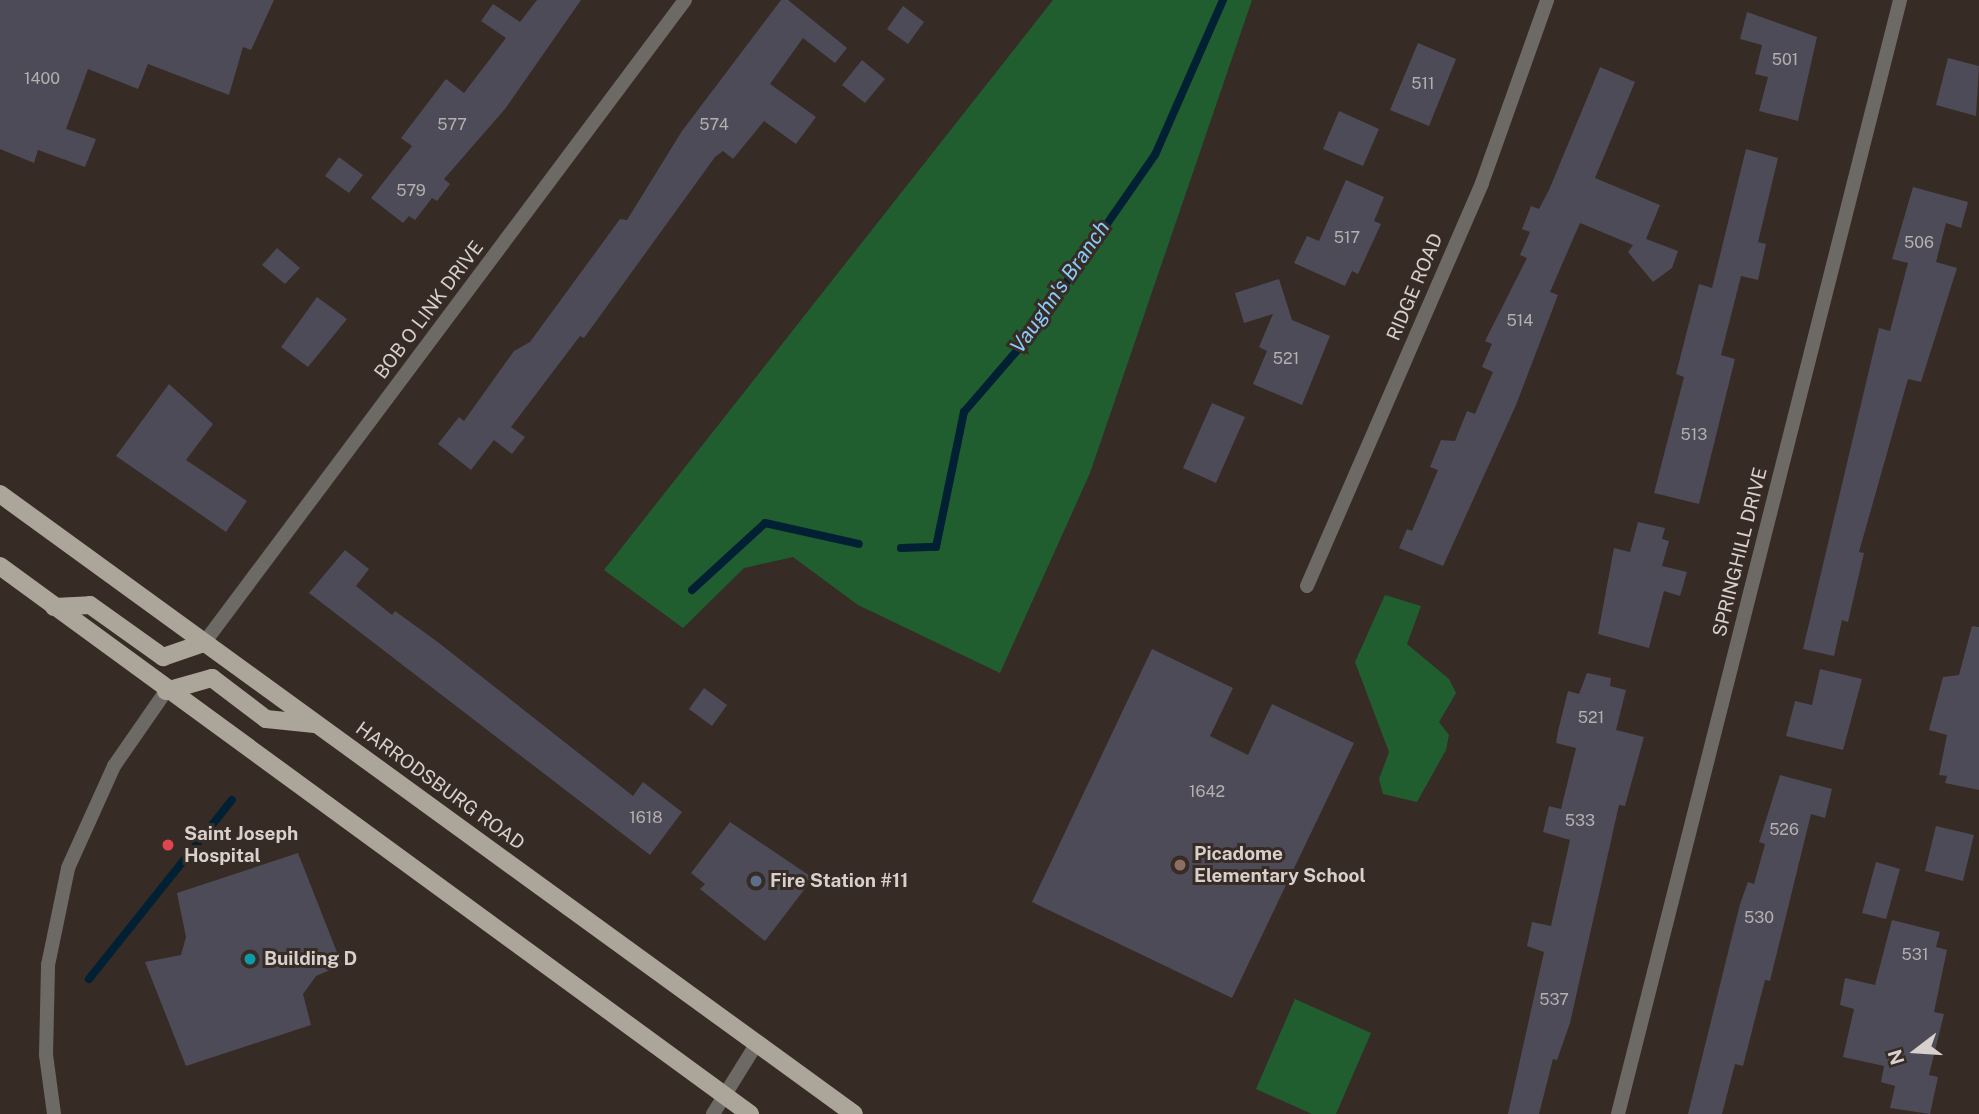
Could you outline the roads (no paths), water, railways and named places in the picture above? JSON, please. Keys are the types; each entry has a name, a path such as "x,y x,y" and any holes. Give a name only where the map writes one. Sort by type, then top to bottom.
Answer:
{"main road":[{"name":"HARRODSBURG ROAD","path":"0,494 854,1114"},
{"path":"0,566 166,691 750,1114"},
{"path":"54,607 90,605 163,657 204,643"},
{"path":"166,691 212,678 267,719 319,724"}],"street":[{"name":"BOB O LINK DRIVE","path":"204,643 685,0"},
{"name":"RIDGE ROAD","path":"1307,586 1482,183 1547,0"},
{"name":"SPRINGHILL DRIVE","path":"1618,1114 1900,0"},
{"path":"54,1114 46,1055 48,964 68,868 114,766 166,691"},
{"path":"713,1114 757,1043"}],"waterway":[{"name":"Vaughn's Branch","path":"901,548 936,547 964,412 1027,339 1155,155 1223,0"},
{"name":"Vaughn's Branch","path":"692,590 765,523 859,544"},
{"name":"Vaughn's Branch","path":"89,979 232,800"}],"place":[{"name":"Saint Joseph Hospital","path":"168,845"},
{"name":"Picadome Elementary School","path":"1180,865"},
{"name":"Fire Station #11","path":"756,881"},
{"name":"Building D","path":"250,959"}]}
